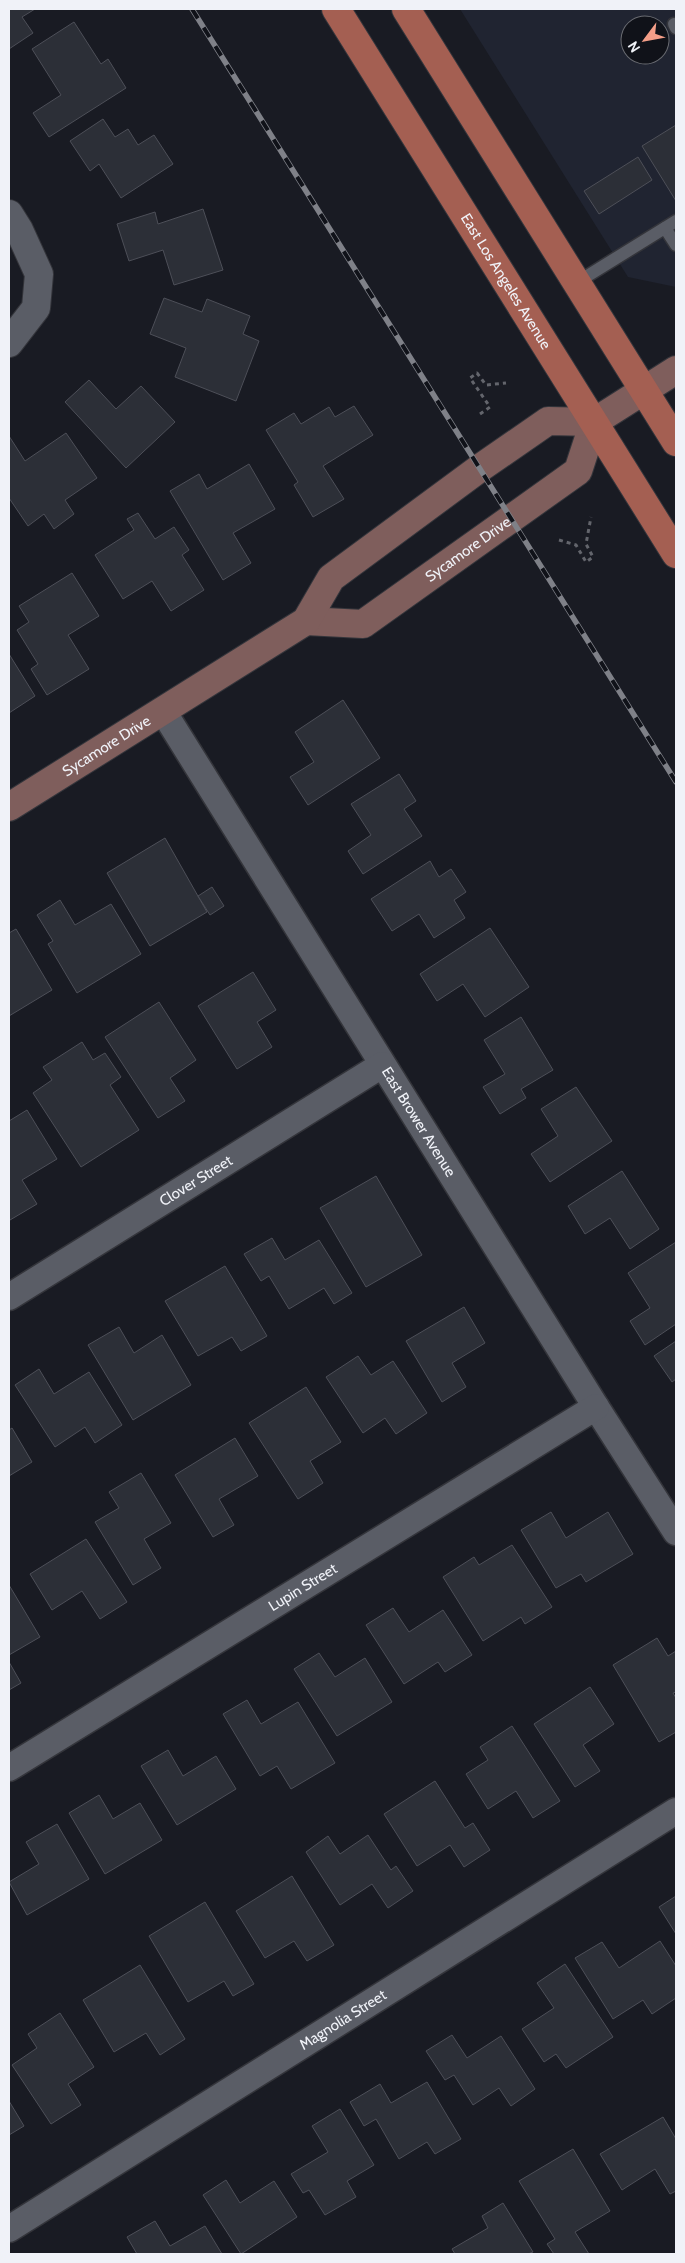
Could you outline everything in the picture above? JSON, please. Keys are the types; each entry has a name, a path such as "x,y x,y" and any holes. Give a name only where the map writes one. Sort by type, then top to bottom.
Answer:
{"main road":[{"name":"East Los Angeles Avenue","path":"336,9 676,554"},
{"path":"406,9 676,442"},
{"path":"594,422 676,370"},
{"name":"Sycamore Drive","path":"9,808 306,622 331,578 480,468 548,421 594,422 578,471 363,624 306,622"}],"street":[{"path":"9,214 39,274 36,308 9,343"},
{"name":"East Brower Avenue","path":"163,710 382,1065 676,1532"},
{"name":"Clover Street","path":"9,1297 382,1065"},
{"name":"Lupin Street","path":"9,1768 596,1407"},
{"name":"Magnolia Street","path":"9,2229 676,1811"}],"lane":[{"path":"576,283 671,225 676,245"}],"path":[{"path":"480,414 490,407 470,378 477,373 486,385 506,383"},
{"path":"559,540 576,545 586,562 593,557 586,544 591,517"}],"shaded area":[{"path":"460,9 676,9 676,287 628,277"}],"building":[{"path":"9,9 35,9 22,17 33,33 9,49"},
{"path":"74,22 101,64 108,59 126,88 49,137 33,113 61,95 32,49"},
{"path":"103,119 115,137 128,129 138,145 154,135 173,164 121,198 99,164 90,171 70,141"},
{"path":"676,125 676,201 642,146"},
{"path":"638,157 652,180 599,214 584,191"},
{"path":"203,209 223,270 174,285 163,250 129,261 117,224 155,212 158,224"},
{"path":"164,298 202,312 207,299 250,316 243,334 259,341 236,401 175,377 186,348 150,334"},
{"path":"89,380 116,409 141,386 175,422 126,468 65,402"},
{"path":"354,406 373,435 323,466 344,499 313,517 294,485 298,482 266,430 294,413 301,424 329,407 335,417"},
{"path":"66,433 97,478 65,500 74,514 54,529 44,514 28,526 9,498 9,436 25,461"},
{"path":"249,464 275,509 233,533 251,563 223,580 170,491 199,474 207,489"},
{"path":"138,513 155,539 174,527 189,550 182,555 204,590 171,611 152,581 123,599 95,555 134,530 127,519"},
{"path":"72,573 99,616 68,635 89,669 47,695 31,669 38,664 17,630 29,622 19,606"},
{"path":"9,654 35,696 9,713"},
{"path":"343,700 380,758 308,805 290,777 314,762 295,732"},
{"path":"399,774 416,801 404,809 422,836 363,874 348,851 371,835 351,804"},
{"path":"165,838 207,912 150,946 107,873"},
{"path":"430,861 439,877 451,869 466,892 454,900 465,918 434,938 419,914 392,931 371,899"},
{"path":"212,887 224,906 210,915 198,896"},
{"path":"60,900 75,925 111,904 141,954 77,993 48,944 53,941 37,915"},
{"path":"490,928 529,987 485,1017 463,984 437,1001 420,974"},
{"path":"16,929 52,990 9,1016 9,933"},
{"path":"253,972 276,1010 257,1022 272,1047 237,1069 198,1006"},
{"path":"159,1002 196,1060 170,1078 185,1101 158,1118 105,1037"},
{"path":"521,1017 553,1070 521,1089 526,1098 500,1114 483,1087 505,1074 484,1040"},
{"path":"82,1042 93,1060 105,1053 121,1077 110,1085 139,1130 81,1167 33,1093 52,1080 43,1067"},
{"path":"576,1087 612,1141 550,1182 531,1154 558,1136 541,1109"},
{"path":"27,1110 57,1159 22,1180 37,1204 10,1220 9,1121"},
{"path":"622,1171 659,1229 630,1249 610,1218 585,1234 568,1206"},
{"path":"376,1176 422,1255 366,1287 320,1208"},
{"path":"272,1238 285,1260 319,1240 352,1293 334,1304 324,1288 289,1309 269,1276 261,1281 244,1254"},
{"path":"676,1242 676,1324 645,1345 630,1321 650,1308 628,1273"},
{"path":"225,1266 267,1336 241,1351 232,1337 198,1356 165,1301"},
{"path":"464,1307 485,1343 452,1363 466,1387 442,1402 406,1341"},
{"path":"119,1327 134,1353 162,1335 191,1385 133,1420 88,1345"},
{"path":"676,1341 676,1379 672,1382 654,1356"},
{"path":"358,1356 371,1375 393,1361 427,1413 396,1434 385,1418 363,1433 326,1377"},
{"path":"39,1369 54,1394 89,1372 122,1425 95,1443 85,1427 55,1447 15,1385"},
{"path":"306,1387 341,1442 310,1461 323,1483 298,1499 249,1423"},
{"path":"12,1428 32,1462 9,1476 9,1430"},
{"path":"235,1438 258,1476 219,1499 234,1525 213,1537 175,1475"},
{"path":"141,1473 171,1523 144,1539 161,1568 133,1585 95,1522 119,1508 109,1492"},
{"path":"551,1512 566,1538 608,1512 633,1554 586,1582 581,1574 556,1588 521,1530"},
{"path":"86,1539 127,1602 100,1619 82,1591 52,1610 30,1574"},
{"path":"512,1545 552,1607 525,1624 521,1617 483,1641 443,1577 474,1557 479,1565"},
{"path":"9,1585 40,1637 9,1655"},
{"path":"393,1608 409,1632 443,1610 472,1655 445,1672 438,1662 404,1684 366,1625"},
{"path":"657,1638 668,1656 676,1651 676,1692 673,1693 676,1698 676,1732 659,1742 613,1665"},
{"path":"319,1653 335,1677 365,1658 392,1702 337,1736 294,1669"},
{"path":"9,1662 21,1683 9,1690"},
{"path":"590,1687 614,1724 583,1745 600,1771 575,1787 534,1724"},
{"path":"247,1700 261,1724 298,1702 335,1763 291,1789 277,1766 260,1776 223,1714"},
{"path":"512,1726 560,1801 533,1818 516,1791 488,1809 466,1774 488,1760 480,1747"},
{"path":"168,1750 183,1776 216,1756 236,1789 177,1825 141,1766"},
{"path":"435,1781 465,1828 473,1823 490,1850 464,1867 450,1845 417,1866 384,1814"},
{"path":"99,1795 113,1819 140,1803 162,1840 105,1874 69,1813"},
{"path":"57,1824 89,1879 27,1915 9,1882 39,1864 26,1842"},
{"path":"368,1835 391,1870 396,1866 413,1891 388,1908 372,1884 340,1905 306,1852 328,1836 340,1854"},
{"path":"292,1876 334,1945 307,1961 294,1941 265,1958 236,1911"},
{"path":"676,1896 676,1934 659,1907"},
{"path":"205,1902 254,1984 233,1996 224,1981 188,2002 149,1936"},
{"path":"660,1941 676,1966 676,1998 652,2014 643,2000 613,2019 575,1958 602,1942 619,1968"},
{"path":"565,1964 613,2037 566,2068 556,2054 544,2062 522,2029 554,2008 537,1983"},
{"path":"140,1965 185,2039 160,2055 146,2033 114,2052 83,2000"},
{"path":"60,2013 94,2067 68,2084 81,2105 51,2124 12,2065 37,2048 28,2034"},
{"path":"452,2035 467,2058 501,2036 535,2089 511,2106 499,2088 473,2105 454,2075 445,2080 426,2051"},
{"path":"427,2082 461,2139 435,2154 427,2142 399,2159 376,2119 364,2126 350,2102 380,2084 391,2103"},
{"path":"9,2101 24,2126 9,2135"},
{"path":"340,2109 374,2165 347,2181 356,2197 325,2215 309,2190 303,2193 291,2174 328,2152 312,2126"},
{"path":"663,2117 676,2139 676,2191 670,2194 655,2169 622,2190 600,2154"},
{"path":"573,2149 610,2211 575,2232 589,2254 554,2254 547,2244 555,2239 519,2181"},
{"path":"226,2180 240,2203 274,2181 297,2217 241,2254 203,2195"},
{"path":"503,2203 533,2252 528,2254 455,2254 452,2249 488,2228 482,2216"},
{"path":"155,2221 170,2246 205,2226 222,2254 137,2254 127,2237"}],"railway":[{"path":"192,9 676,782"}]}
